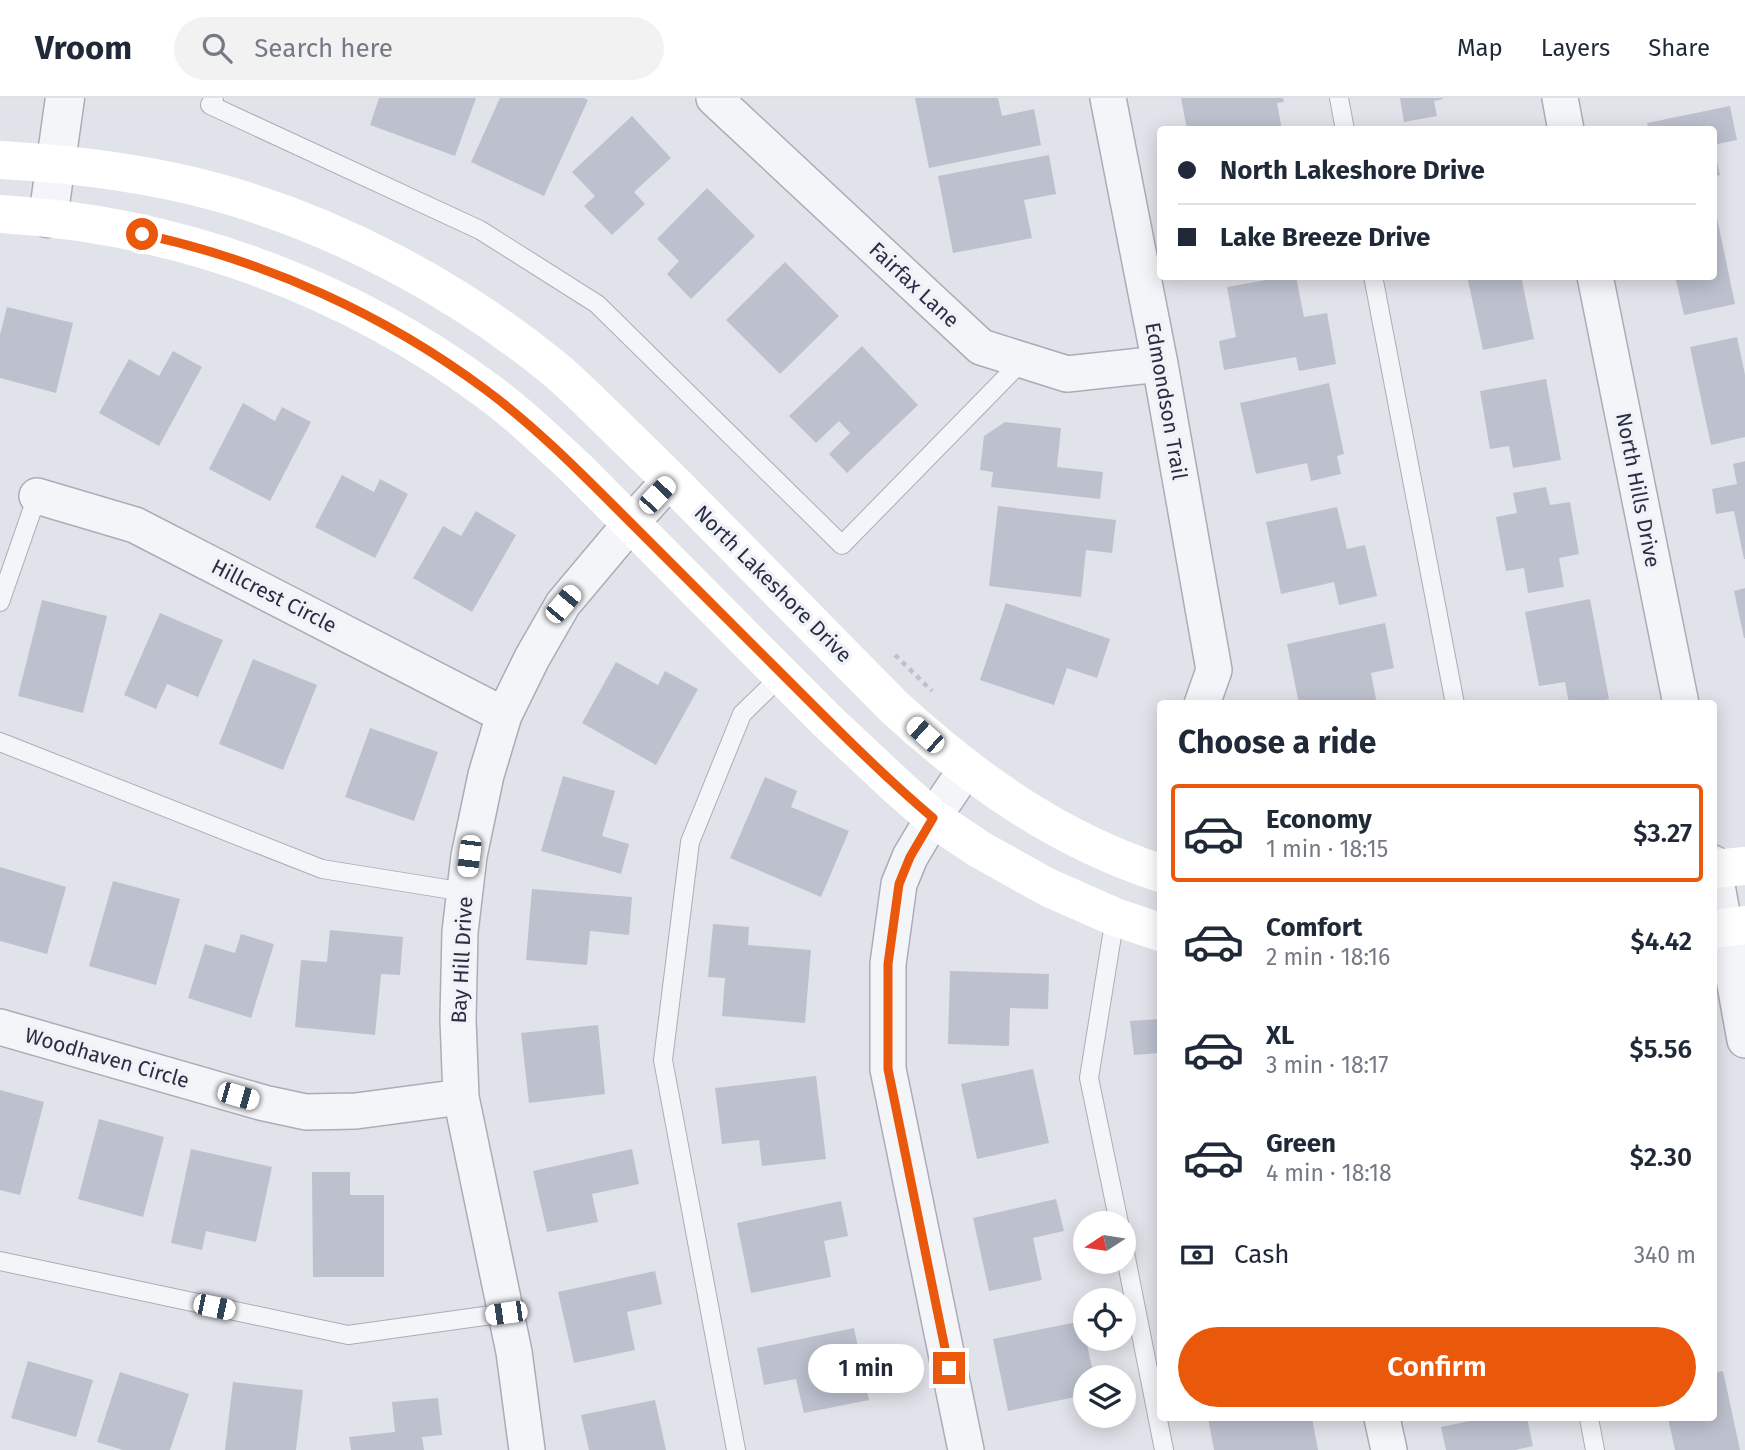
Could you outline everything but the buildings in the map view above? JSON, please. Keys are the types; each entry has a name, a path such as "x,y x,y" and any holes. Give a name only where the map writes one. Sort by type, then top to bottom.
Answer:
{"main road":[{"name":"North Lakeshore Drive","path":"0,160 56,163 131,174 221,193 360,246 450,295 554,368 670,480 894,707 966,769 1027,811 1069,835 1157,872"},
{"path":"0,214 48,218 121,230 206,250 312,288 388,326 453,367 512,410 578,470 826,720 933,818 979,849 1072,899 1157,931"}],"street":[{"path":"48,218 65,98"},
{"name":"Fairfax Lane","path":"714,98 981,347 1067,374 1160,364"},
{"name":"Edmondson Trail","path":"1108,98 1160,364 1214,670 1203,700"},
{"path":"1560,98 1565,126"},
{"name":"North Hills Drive","path":"1596,280 1680,700"},
{"name":"Bay Hill Drive","path":"527,1450 514,1352 461,1097 458,1019 460,932 469,856 486,775 504,715 532,658 563,604 670,480"},
{"name":"Hillcrest Circle","path":"37,496 135,525 504,715"},
{"path":"966,769 910,857 899,884 888,964 888,1069 966,1450"},
{"path":"1721,867 1727,927 1745,1040"},
{"name":"Woodhaven Circle","path":"0,1027 264,1103 306,1112 356,1111 461,1097"},
{"path":"1383,1421 1389,1450"}],"lane":[{"path":"214,98 210,105 480,230 597,304 842,545 1023,360"},
{"path":"1339,98 1344,126"},
{"path":"1374,280 1454,700"},
{"path":"0,602 37,496"},
{"path":"736,1450 663,1060 691,842 742,715 782,675"},
{"path":"0,742 321,869 465,892"},
{"path":"1115,917 1090,1078 1117,1211"},
{"path":"0,1261 348,1335 506,1313"},
{"path":"1129,1274 1157,1415"},
{"path":"1158,1421 1164,1450"},
{"path":"1590,1421 1595,1450"}],"route":[{"path":"142,234 206,250 312,288 388,326 486,390 578,470 826,720 933,818 910,857 899,884 888,964 888,1069 949,1368"}]}
